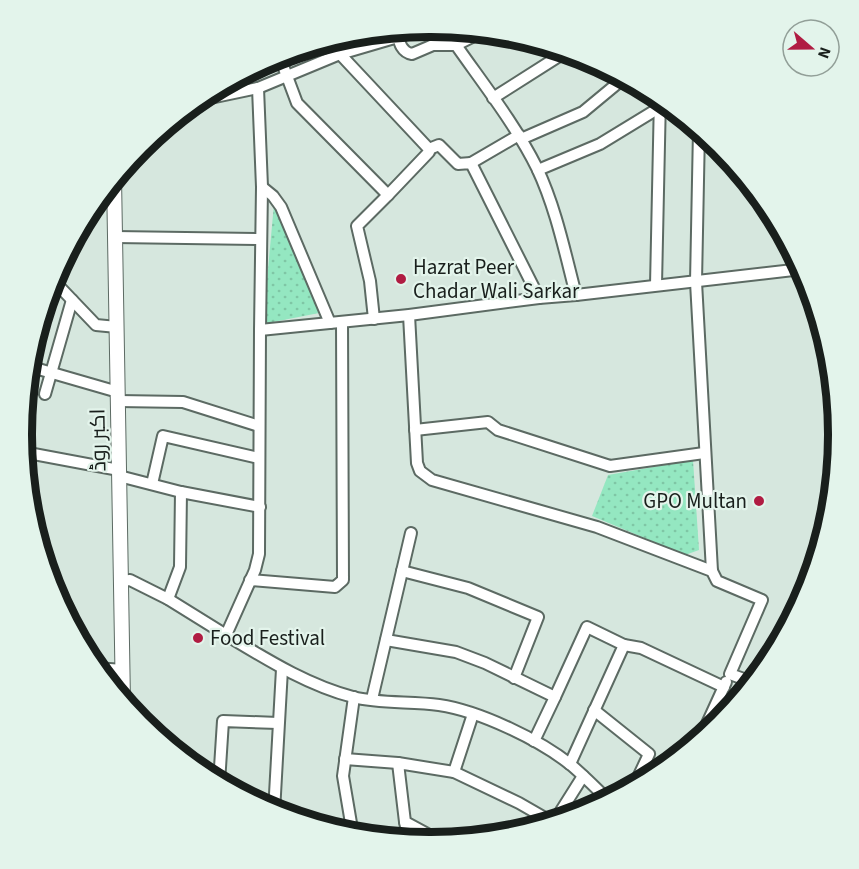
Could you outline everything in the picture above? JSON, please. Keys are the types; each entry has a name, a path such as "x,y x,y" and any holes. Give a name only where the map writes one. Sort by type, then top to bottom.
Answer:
{"main road":[{"name":"اکبر روڈ","path":"114,192 123,688"}],"street":[{"path":"399,38 402,48 409,54 433,45 456,45 469,39"},
{"path":"222,96 258,88 378,40"},
{"path":"456,45 520,137 538,170 557,225 576,295"},
{"path":"340,47 340,54 429,149"},
{"path":"493,98 556,58"},
{"path":"283,65 299,105 388,195"},
{"path":"374,319 370,281 357,226 429,152 429,149 439,144 459,164 471,163 520,137 583,112 617,84"},
{"path":"226,635 255,570 259,554 262,187 258,88"},
{"path":"538,170 600,144 654,106"},
{"path":"656,285 659,110"},
{"path":"699,141 696,282 712,572 717,581 762,600 710,717"},
{"path":"471,163 539,298"},
{"path":"262,187 281,207 330,323"},
{"path":"115,237 261,239"},
{"path":"260,330 410,315 539,298 792,270"},
{"path":"60,287 96,325 117,327"},
{"path":"45,394 72,300"},
{"path":"410,315 417,464 420,471 432,480 597,527 712,572"},
{"path":"250,580 335,587 343,580 342,322"},
{"path":"37,368 118,397 183,402 259,426"},
{"path":"415,430 488,422 498,430 610,466 704,453"},
{"path":"152,484 163,436 259,459"},
{"path":"32,454 119,473 181,492 260,507"},
{"path":"168,599 180,567 181,492"},
{"path":"372,699 411,533"},
{"path":"402,571 468,588 538,617 514,678"},
{"path":"121,581 130,580 168,599 282,669 354,697 441,705 473,714 534,741 570,764 601,793"},
{"path":"534,741 586,627 624,645 641,648 724,687"},
{"path":"386,640 456,652 555,697"},
{"path":"570,764 624,645"},
{"path":"108,669 123,670"},
{"path":"275,801 282,669"},
{"path":"730,674 743,679"},
{"path":"351,825 343,776 354,697"},
{"path":"594,710 649,754 641,771"},
{"path":"454,772 473,714"},
{"path":"220,772 223,721 278,723"},
{"path":"345,759 398,763 454,772 542,816"},
{"path":"398,763 407,832"},
{"path":"561,810 583,776"},
{"path":"405,822 424,832"}],"green space":[{"path":"274,204 319,313 263,324"},
{"path":"693,460 699,550 685,555 592,516 608,475"}],"place":[{"name":"Hazrat Peer Chadar Wali Sarkar","path":"401,279"},
{"name":"GPO Multan","path":"759,501"},
{"name":"Food Festival","path":"198,638"}]}
